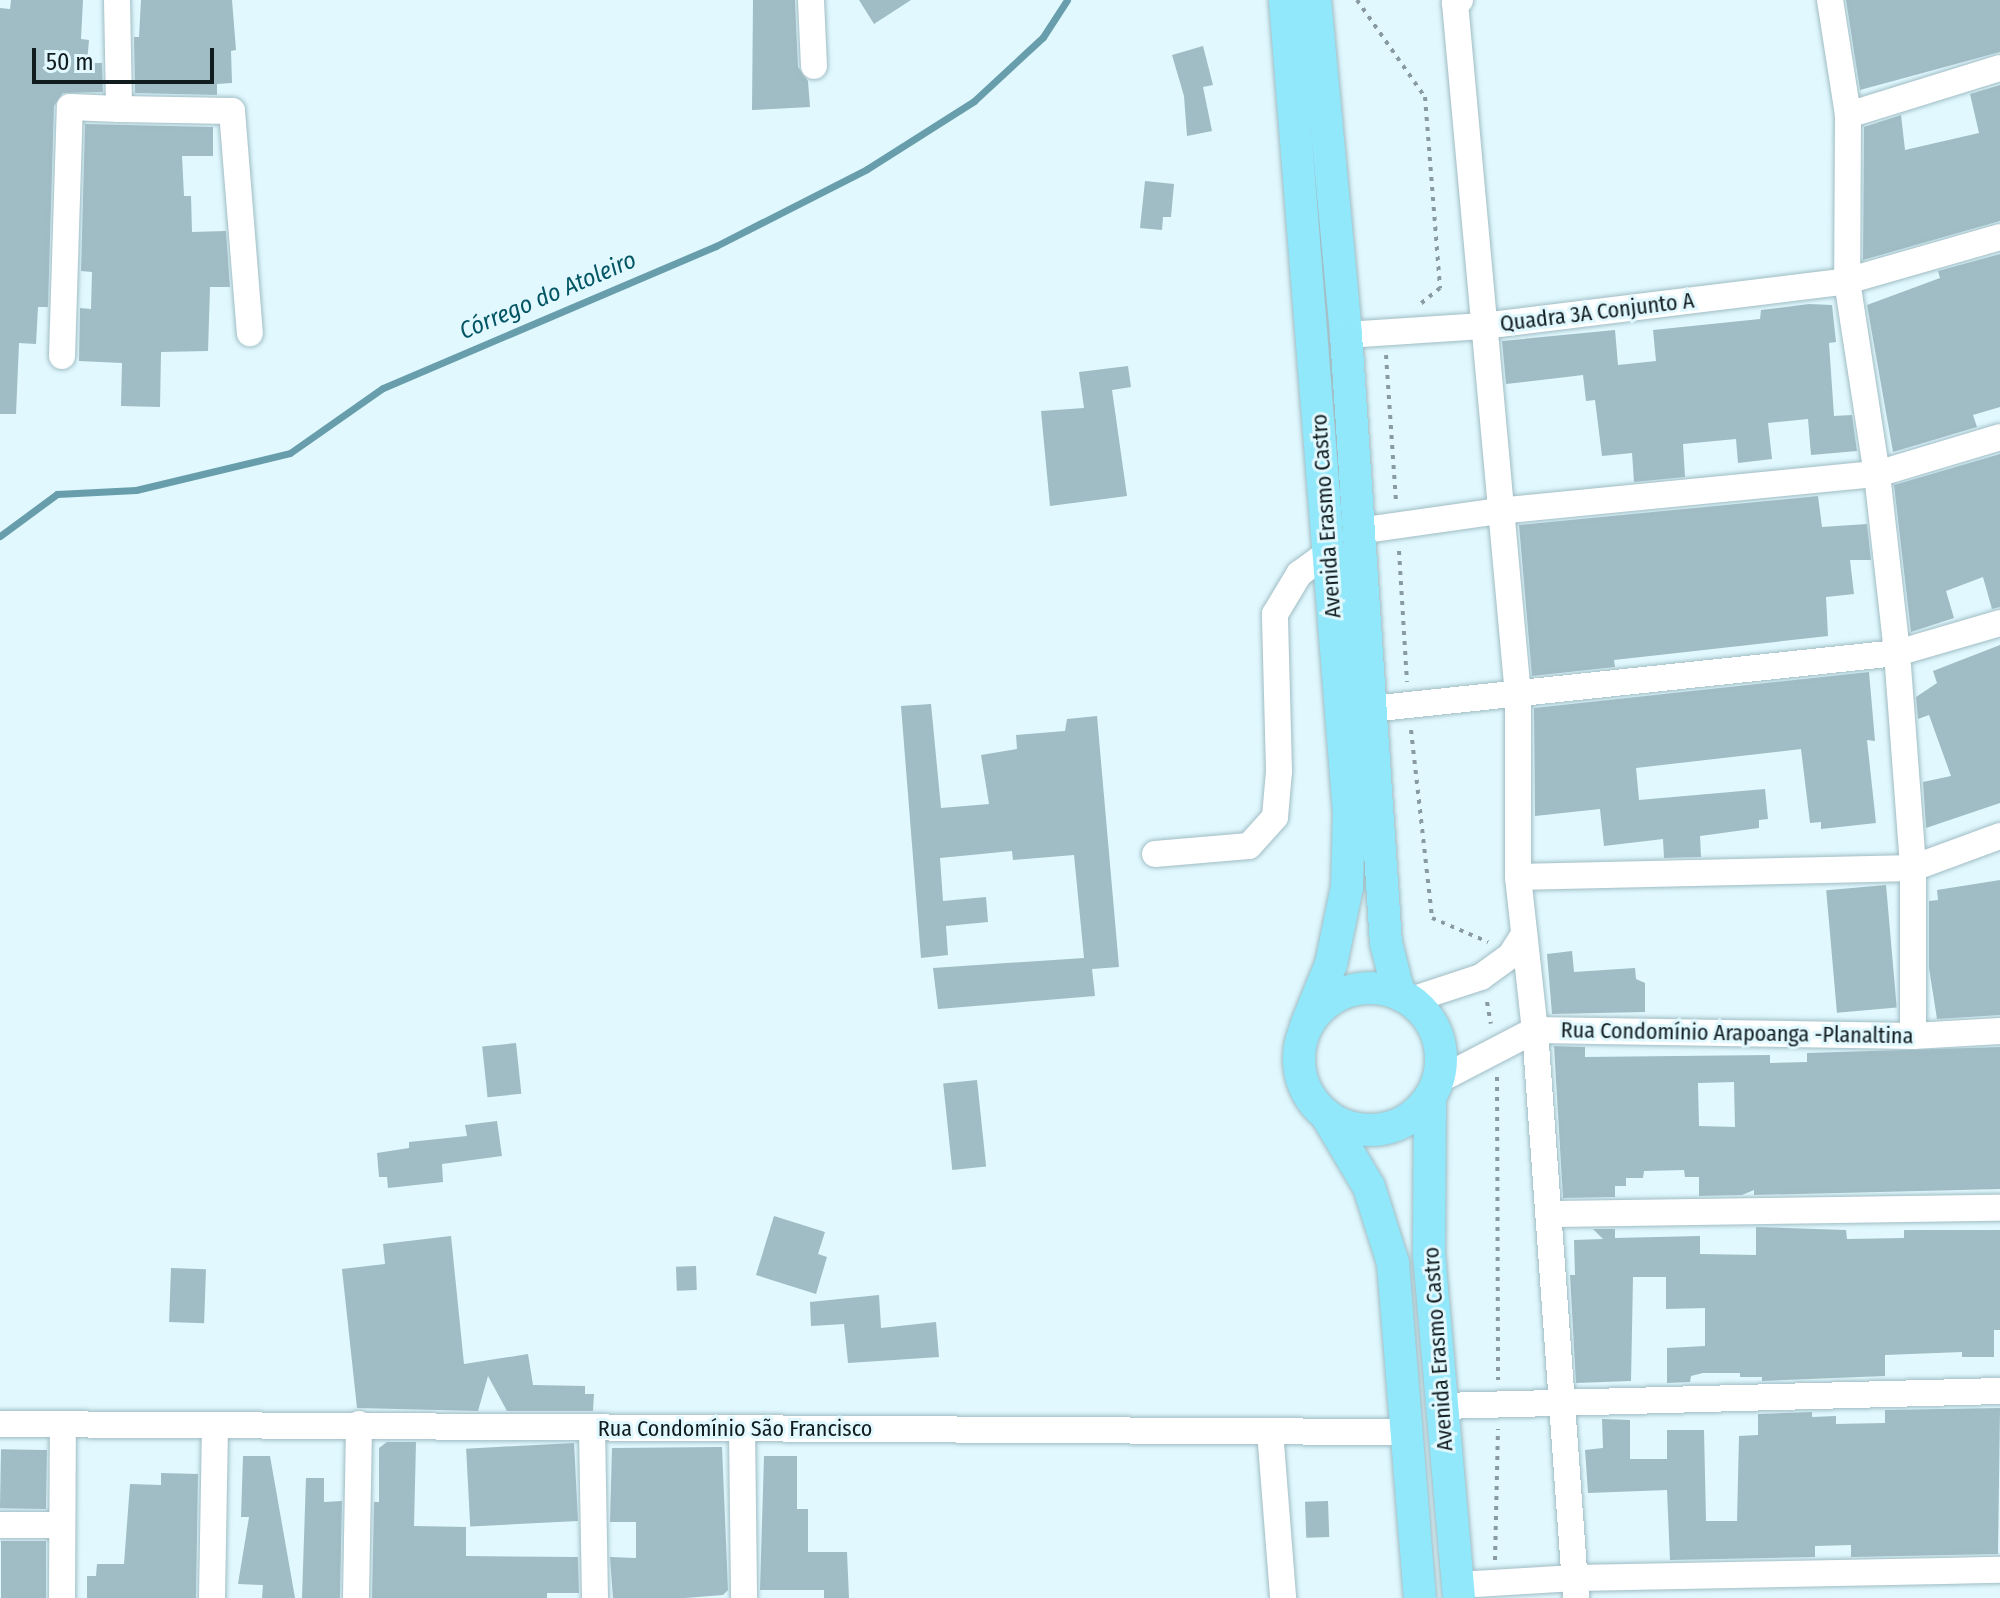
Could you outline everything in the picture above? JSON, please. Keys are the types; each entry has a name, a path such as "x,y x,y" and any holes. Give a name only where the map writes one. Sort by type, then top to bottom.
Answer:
{"main road":[{"name":"Avenida Erasmo Castro","path":"1285,0 1349,813 1347,887 1331,964 1306,1026"},
{"name":"Avenida Erasmo Castro","path":"1315,0 1346,335 1386,943 1405,997"},
{"path":"1373,988 1405,997 1438,1035 1435,1089 1415,1116 1371,1131 1347,1127 1327,1116 1309,1098 1300,1075 1298,1050 1306,1026 1323,1005 1346,992 1373,988"},
{"name":"Avenida Erasmo Castro","path":"1435,1089 1429,1255 1459,1592"},
{"name":"Avenida Erasmo Castro","path":"1327,1116 1369,1187 1393,1263 1420,1598"}],"street":[{"path":"117,0 119,109"},
{"path":"811,0 814,66"},
{"path":"1346,335 1483,326 1455,3 1460,0"},
{"path":"1830,0 1848,115 1847,281 1877,474 1897,653 1913,868 1913,1036"},
{"path":"1848,115 2000,68"},
{"path":"62,356 70,107 232,111 250,333"},
{"name":"Quadra 3A Conjunto A","path":"1575,1588 1535,1030 1518,877 1518,695 1498,511 1483,326 1847,281 2000,237"},
{"path":"1358,531 1498,511 1877,474 2000,437"},
{"path":"1155,854 1249,846 1275,817 1279,771 1275,614 1299,574 1328,553"},
{"path":"1371,709 1897,653 2000,623"},
{"path":"1518,877 1913,868 2000,836"},
{"path":"1405,997 1481,977 1511,955 1524,934"},
{"name":"Rua Condomínio Arapoanga -Planaltina","path":"1435,1089 1535,1030 1913,1036 2000,1031"},
{"path":"1549,1214 2000,1208"},
{"path":"1442,1406 2000,1391"},
{"name":"Rua Condomínio São Francisco","path":"0,1424 1406,1432"},
{"path":"356,1598 359,1424"},
{"path":"62,1598 63,1425"},
{"path":"212,1598 215,1426"},
{"path":"592,1428 595,1598"},
{"path":"742,1429 744,1598"},
{"path":"1270,1431 1283,1598"},
{"path":"0,1525 62,1525"},
{"path":"1459,1592 1495,1581 1575,1588 2000,1570"}],"path":[{"path":"1357,0 1425,97 1440,288 1418,305"},
{"path":"1384,332 1409,705 1432,918 1488,940 1481,977 1497,1051 1495,1581"}],"building":[{"path":"11,0 83,0 81,39 89,40 87,63 102,63 103,92 63,93 54,106 48,307 38,307 36,344 19,343 16,414 0,414 0,8 10,9"},
{"path":"141,0 232,0 236,50 231,51 232,83 217,84 217,95 135,93 134,37 139,37"},
{"path":"753,0 795,0 798,67 808,81 810,107 752,110"},
{"path":"859,0 911,0 874,24"},
{"path":"1846,0 2000,0 2000,52 1860,90"},
{"path":"1203,46 1213,85 1203,87 1212,131 1187,136 1184,96 1172,55"},
{"path":"2000,85 2000,221 1863,260 1864,127 1901,115 1905,150 1979,133 1970,94"},
{"path":"85,124 213,127 213,156 182,156 184,196 191,196 192,232 226,231 230,287 210,287 208,351 161,352 160,407 121,406 122,363 79,361 80,308 91,309 92,272 81,271"},
{"path":"1145,181 1174,184 1171,217 1163,217 1162,230 1140,228"},
{"path":"2000,254 2000,407 1973,415 1977,427 1893,452 1867,305 1940,278 1938,271"},
{"path":"1809,304 1832,305 1836,342 1829,343 1834,416 1852,415 1857,451 1811,455 1808,419 1768,423 1772,459 1738,463 1736,439 1683,444 1685,477 1634,482 1632,453 1602,456 1595,400 1586,401 1583,375 1506,384 1502,341 1615,330 1618,365 1656,361 1653,330 1760,319 1761,310"},
{"path":"1128,366 1131,387 1112,390 1127,496 1050,506 1041,411 1084,408 1079,372"},
{"path":"2000,454 2000,607 1992,609 1983,577 1946,591 1954,618 1911,632 1894,485"},
{"path":"1818,496 1822,527 1867,524 1871,560 1850,560 1854,594 1826,597 1828,636 1614,660 1615,667 1532,676 1519,525"},
{"path":"2000,645 2000,803 1926,828 1923,782 1951,776 1929,715 1918,719 1916,697 1937,683 1933,671"},
{"path":"1869,672 1875,741 1867,740 1876,823 1821,829 1821,822 1810,823 1801,749 1636,768 1639,800 1765,789 1768,819 1759,820 1759,828 1700,836 1701,857 1664,858 1663,839 1604,846 1600,809 1535,816 1534,708"},
{"path":"931,704 941,808 989,804 981,755 1017,749 1016,735 1065,731 1067,719 1097,716 1119,967 1092,969 1095,996 938,1009 933,968 1084,958 1074,855 1013,860 1012,851 940,858 943,901 986,897 988,922 946,926 948,955 921,958 901,706"},
{"path":"2000,880 2000,1015 1937,1019 1929,968 1929,901 1938,900 1937,890"},
{"path":"1886,885 1897,1008 1837,1013 1826,890"},
{"path":"1572,951 1574,972 1635,968 1636,979 1645,983 1645,1012 1552,1014 1547,954"},
{"path":"516,1043 521,1094 488,1097 482,1047"},
{"path":"1554,1046 1585,1047 1585,1057 1770,1055 1770,1063 1807,1062 1807,1053 2000,1047 2000,1189 1754,1195 1754,1190 1742,1195 1699,1196 1699,1177 1685,1177 1684,1170 1644,1171 1643,1178 1626,1178 1626,1186 1615,1186 1615,1197 1563,1198","holes":["1734,1082 1735,1127 1699,1126 1698,1083"]},
{"path":"977,1080 986,1167 952,1170 943,1084"},
{"path":"497,1121 502,1156 442,1164 443,1182 388,1188 387,1177 379,1177 377,1153 409,1148 409,1142 467,1136 465,1125"},
{"path":"774,1216 825,1232 818,1254 827,1257 816,1294 756,1275"},
{"path":"1756,1227 1846,1230 1847,1239 1904,1238 1904,1230 2000,1230 2000,1330 1994,1330 1994,1357 1962,1357 1962,1352 1885,1355 1885,1376 1762,1381 1762,1377 1740,1377 1740,1373 1703,1373 1691,1376 1690,1382 1667,1383 1667,1348 1705,1346 1705,1308 1666,1309 1666,1277 1633,1277 1631,1381 1576,1383 1570,1275 1575,1275 1574,1240 1603,1239 1593,1229 1615,1229 1615,1238 1700,1236 1700,1254 1756,1255"},
{"path":"451,1236 464,1364 528,1354 533,1385 585,1386 585,1394 594,1394 593,1411 507,1411 488,1376 478,1411 357,1408 342,1269 385,1264 383,1244"},
{"path":"696,1266 697,1290 677,1291 676,1267"},
{"path":"171,1268 206,1269 204,1323 169,1322"},
{"path":"879,1295 881,1328 936,1322 939,1357 848,1363 844,1324 811,1326 810,1302"},
{"path":"2000,1408 1998,1554 1851,1557 1851,1545 1815,1546 1815,1557 1670,1560 1667,1490 1588,1493 1585,1450 1603,1448 1602,1419 1630,1420 1630,1459 1667,1459 1667,1430 1704,1430 1706,1521 1737,1521 1739,1436 1758,1435 1758,1414 1812,1412 1812,1417 1836,1416 1836,1424 1885,1423 1885,1410"},
{"path":"387,1442 416,1442 414,1526 466,1527 466,1556 578,1557 579,1593 547,1593 547,1598 372,1598 374,1502 379,1502 379,1448"},
{"path":"574,1443 578,1521 470,1527 466,1449"},
{"path":"722,1447 728,1590 723,1595 685,1598 613,1598 610,1557 636,1558 636,1522 610,1522 612,1448"},
{"path":"1,1449 47,1450 46,1509 0,1508"},
{"path":"243,1456 270,1456 295,1598 262,1598 263,1585 238,1584 249,1517 241,1517"},
{"path":"764,1456 797,1456 797,1509 808,1509 808,1552 847,1552 849,1598 824,1598 824,1590 760,1590"},
{"path":"161,1473 198,1474 196,1598 87,1598 87,1576 96,1576 97,1564 124,1564 130,1484 161,1485"},
{"path":"306,1478 324,1478 324,1502 342,1501 340,1598 302,1598"},
{"path":"1328,1501 1329,1537 1306,1538 1305,1502"},
{"path":"1,1541 46,1541 46,1598 1,1598"}],"waterway":[{"name":"Córrego do Atoleiro","path":"0,536 57,494 136,490 290,453 383,388 716,246 867,169 974,101 1043,37 1067,0"}]}
